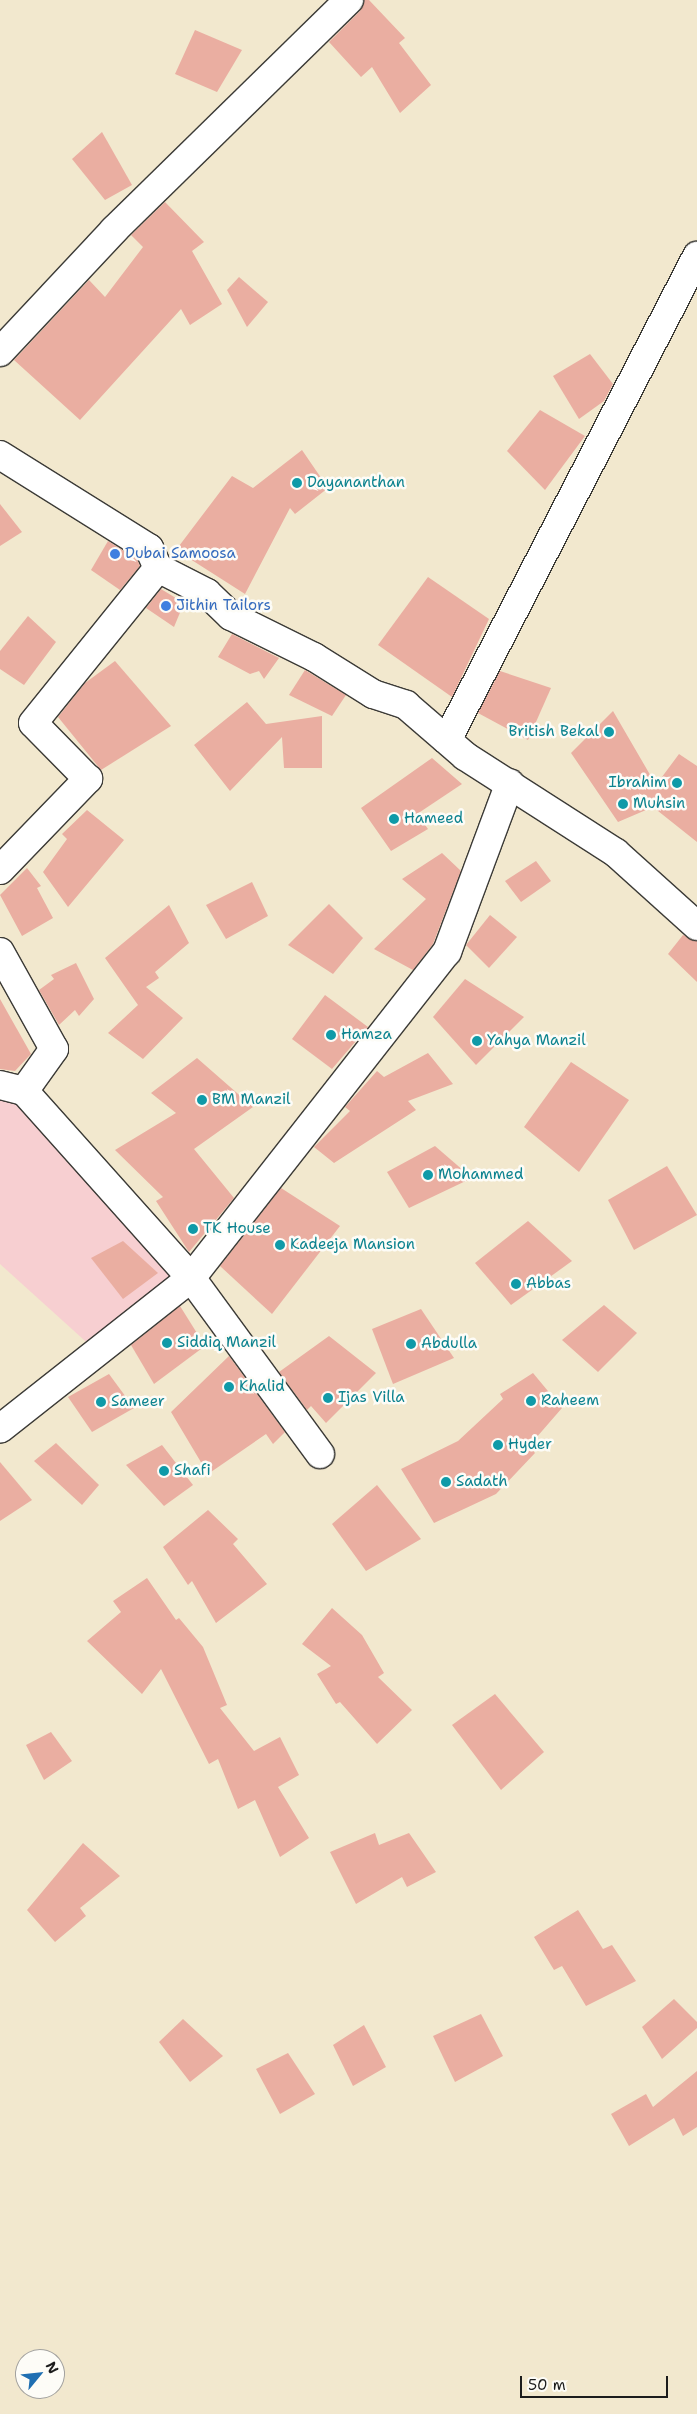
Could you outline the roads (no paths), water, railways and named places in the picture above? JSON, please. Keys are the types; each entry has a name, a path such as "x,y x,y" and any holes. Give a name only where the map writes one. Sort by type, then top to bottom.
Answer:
{"street":[{"path":"0,352 114,230 349,0"},
{"path":"447,740 697,256"},
{"path":"0,455 149,548 158,568 207,593 252,628 314,657 373,694 406,705 447,740 616,854 697,926"},
{"path":"0,870 88,779 33,723 158,568"},
{"path":"0,1429 191,1278 447,952 510,783"},
{"path":"0,952 54,1049 12,1088 191,1278 320,1454"}],"place":[{"name":"Dayananthan","path":"297,483"},
{"name":"Dubai Samoosa","path":"115,554"},
{"name":"Jithin Tailors","path":"166,606"},
{"name":"British Bekal","path":"609,732"},
{"name":"Ibrahim","path":"677,783"},
{"name":"Muhsin","path":"623,804"},
{"name":"Hameed","path":"394,819"},
{"name":"Hamza","path":"331,1035"},
{"name":"Yahya Manzil","path":"477,1041"},
{"name":"BM Manzil","path":"202,1100"},
{"name":"Mohammed","path":"428,1175"},
{"name":"TK House","path":"193,1229"},
{"name":"Kadeeja Mansion","path":"280,1245"},
{"name":"Abbas","path":"516,1284"},
{"name":"Siddiq Manzil","path":"167,1343"},
{"name":"Abdulla","path":"411,1344"},
{"name":"Khalid","path":"229,1387"},
{"name":"Ijas Villa","path":"328,1398"},
{"name":"Raheem","path":"531,1401"},
{"name":"Sameer","path":"101,1402"},
{"name":"Hyder","path":"498,1445"},
{"name":"Shafi","path":"164,1471"},
{"name":"Sadath","path":"446,1482"}]}
